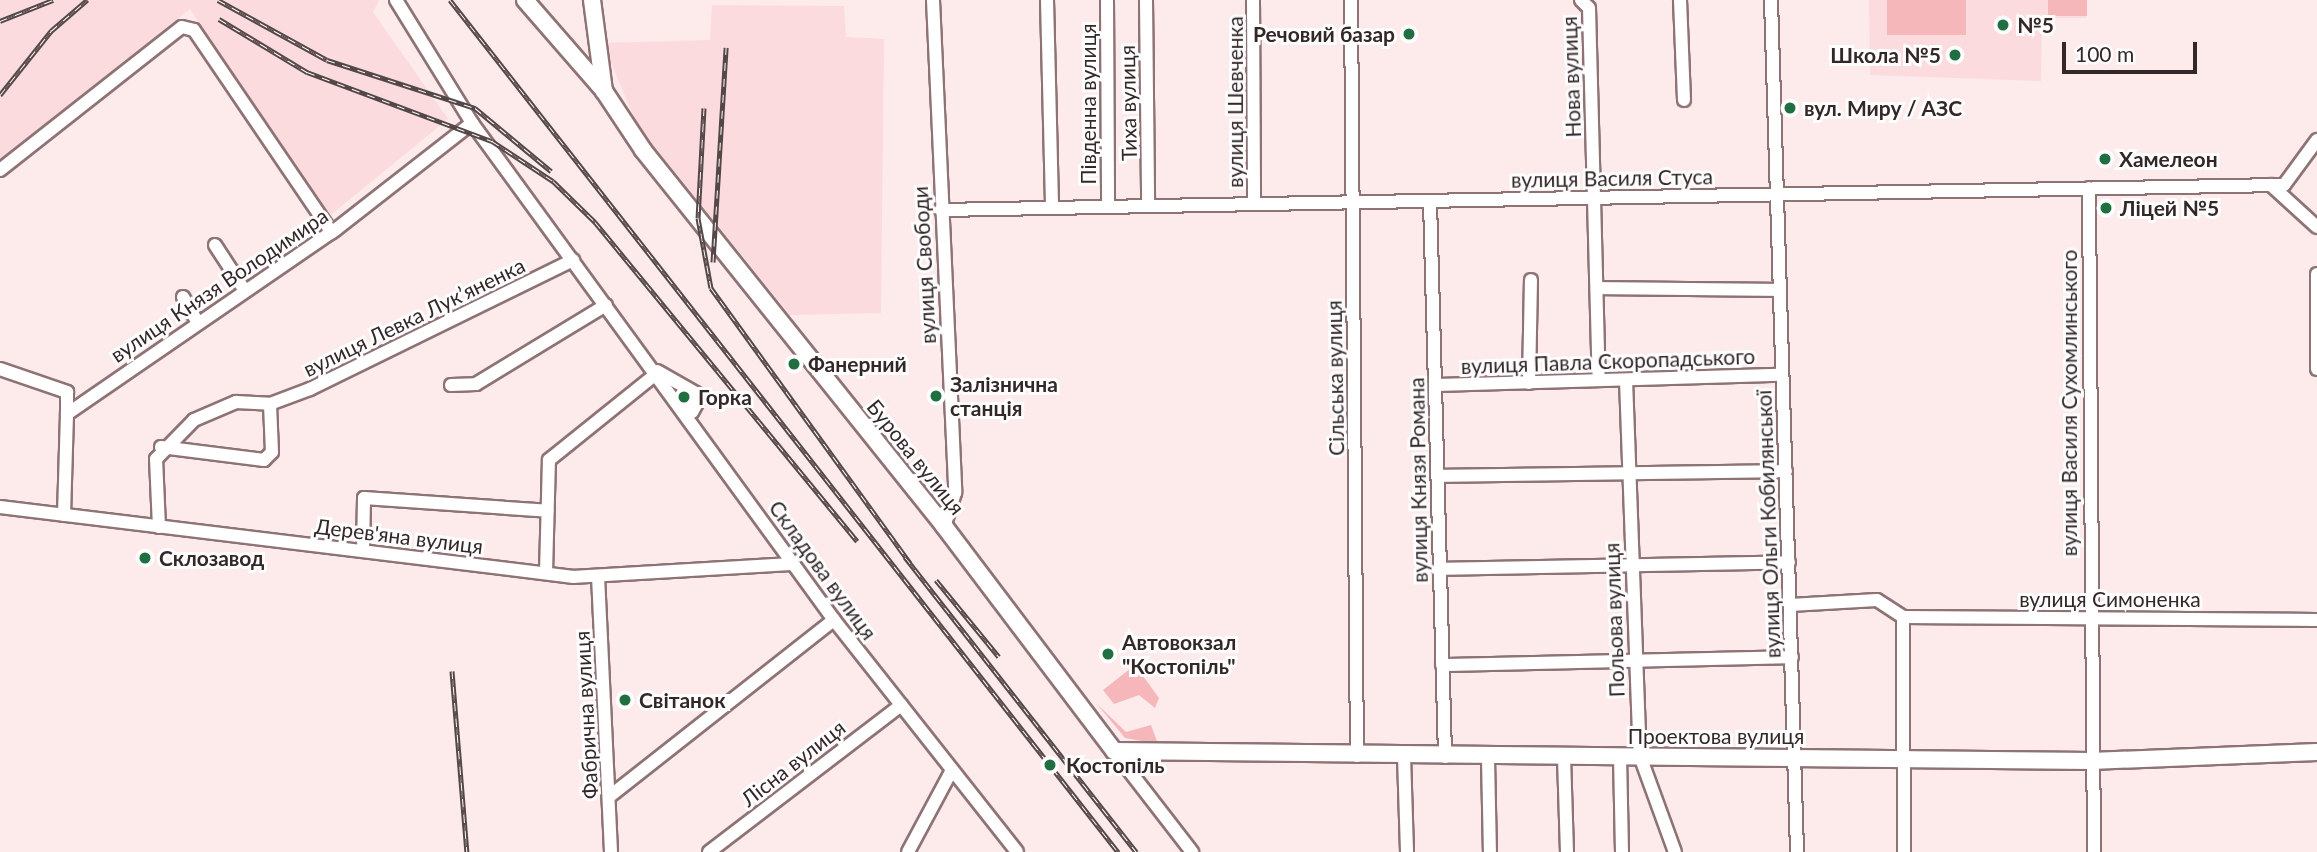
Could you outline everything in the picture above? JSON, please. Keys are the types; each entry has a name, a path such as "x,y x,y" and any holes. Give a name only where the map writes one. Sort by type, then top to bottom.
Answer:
{"main road":[{"path":"525,0 564,47 589,55 592,0"},
{"name":"Бурова вулиця","path":"589,55 604,91 643,150 944,526 1114,751"},
{"name":"Проектова вулиця","path":"1114,751 1488,759 1640,756 2091,761 2317,752"}],"street":[{"name":"Складова вулиця","path":"396,0 472,123 834,620 1017,852"},
{"name":"вулиця Свободи","path":"933,0 955,493 944,526"},
{"path":"1047,0 1052,208"},
{"name":"Південна вулиця","path":"1107,0 1108,207"},
{"name":"Тиха вулиця","path":"1146,0 1148,206"},
{"name":"вулиця Шевченка","path":"1253,0 1254,204"},
{"name":"Сільська вулиця","path":"1351,0 1357,756"},
{"path":"1680,0 1684,100"},
{"name":"вулиця Ольги Кобилянської","path":"1771,0 1797,757 1797,852"},
{"name":"Нова вулиця","path":"1586,3 1594,198"},
{"path":"0,170 182,27 194,30 254,125 331,233"},
{"name":"вулиця Князя Володимира","path":"66,414 331,233 472,123"},
{"path":"2317,140 2278,185 2317,227"},
{"name":"вулиця Василя Стуса","path":"941,210 2278,185"},
{"name":"вулиця Василя Сухомлинського","path":"2089,188 2088,618 2094,852"},
{"path":"1594,198 1599,380"},
{"name":"вулиця Князя Романа","path":"1430,201 1445,757"},
{"path":"215,245 245,292"},
{"name":"вулиця Левка Лукʼяненка","path":"270,404 573,260"},
{"path":"2317,274 2317,369"},
{"path":"1529,383 1531,280"},
{"path":"1597,288 1779,290"},
{"path":"183,297 198,323"},
{"path":"451,385 476,384 606,305"},
{"path":"0,369 67,392 64,515"},
{"path":"546,573 548,511 555,451 654,371 696,391 701,402 692,412 676,401"},
{"name":"вулиця Павла Скоропадського","path":"1435,385 1782,375"},
{"name":"Польова вулиця","path":"1626,380 1633,661 1640,756 1675,852"},
{"path":"159,527 161,447 194,420 236,402 270,404 272,452 264,460 161,447"},
{"path":"1437,475 1786,471"},
{"path":"363,551 364,498 548,511"},
{"name":"Дерев'яна вулиця","path":"0,508 546,573 598,576 794,564"},
{"path":"1439,569 1789,562"},
{"name":"Фабрична вулиця","path":"598,576 611,852"},
{"name":"вулиця Симоненка","path":"1790,605 1877,600 1902,617 2317,620"},
{"path":"1902,617 1904,852"},
{"path":"610,796 834,620"},
{"path":"1441,666 1792,657"},
{"name":"Лісна вулиця","path":"709,852 901,705"},
{"name":"Бурова вулиця","path":"1114,751 1192,852"},
{"path":"1404,756 1407,852"},
{"path":"1564,757 1567,852"},
{"path":"1620,757 1622,852"},
{"path":"1488,759 1490,852"},
{"path":"908,852 952,770"}],"shaded area":[{"path":"0,0 379,0 373,12 448,119 327,218 190,9 0,159"},
{"name":"Школа №5","path":"1869,0 2087,0 2086,18 2042,18 2041,81 1870,75"},
{"path":"1887,0 1966,0 1966,35 1887,35"},
{"path":"2048,0 2087,0 2087,16 2048,16"},
{"path":"712,5 844,6 846,37 884,39 881,313 790,315 637,125 603,43 710,40"},
{"path":"1135,665 1159,698 1155,708 1139,695 1114,704 1103,690"},
{"path":"1097,704 1126,732 1151,725 1158,744 1125,738"}],"railway":[{"path":"0,21 53,0"},
{"path":"0,95 51,31 87,0"},
{"path":"218,0 327,60 475,108 551,171"},
{"path":"450,0 1118,852"},
{"path":"219,19 307,72 492,141 553,181 595,222 857,541"},
{"path":"713,262 726,47"},
{"path":"704,108 698,218 711,288 910,563"},
{"path":"905,557 1136,852"},
{"path":"936,580 999,657"},
{"path":"452,671 467,852"}],"place":[{"name":"№5","path":"2003,25"},
{"name":"Речовий базар","path":"1409,34"},
{"name":"Школа №5","path":"1955,55"},
{"name":"вул. Миру / АЗС","path":"1790,108"},
{"name":"Хамелеон","path":"2105,159"},
{"name":"Ліцей №5","path":"2106,208"},
{"name":"Фанерний","path":"794,364"},
{"name":"Залізнична станція","path":"936,396"},
{"name":"Горка","path":"684,397"},
{"name":"Склозавод","path":"145,558"},
{"name":"Автовокзал \"Костопіль\"","path":"1108,654"},
{"name":"Світанок","path":"625,700"},
{"name":"Костопіль","path":"1050,765"}]}
